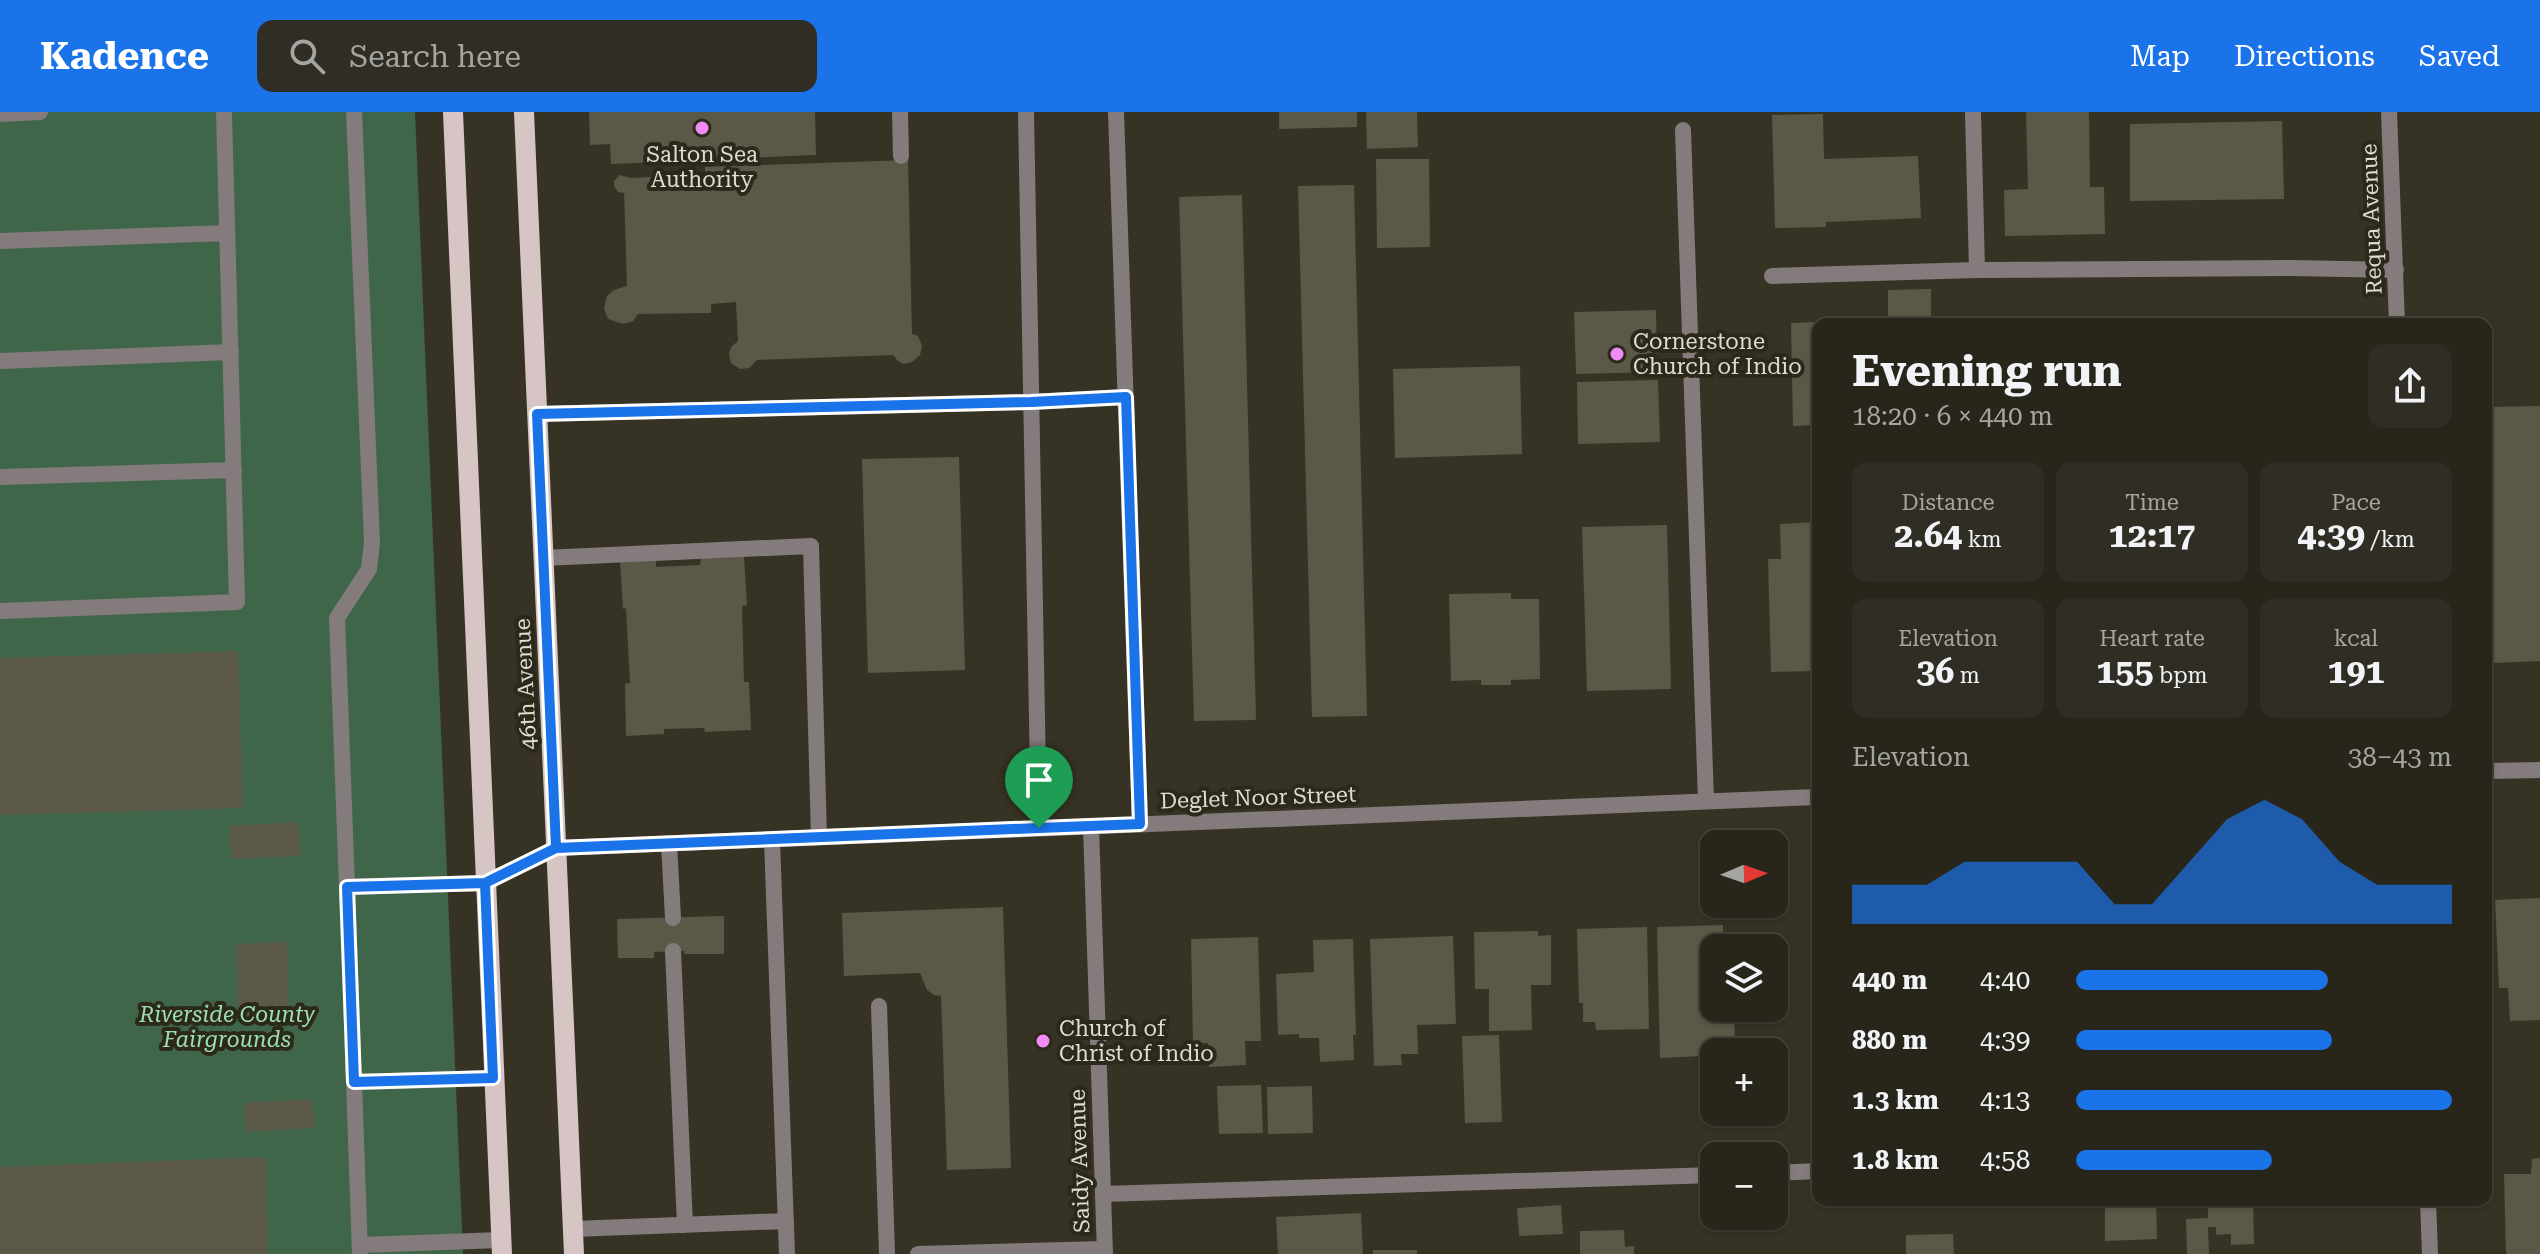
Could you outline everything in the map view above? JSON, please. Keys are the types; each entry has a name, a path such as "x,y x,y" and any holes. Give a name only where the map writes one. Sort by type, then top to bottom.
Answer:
{"main road":[{"path":"453,112 502,1247"},
{"name":"46th Avenue","path":"524,112 574,1254"}],"street":[{"path":"0,114 40,112"},
{"path":"0,611 237,602 224,112"},
{"path":"354,112 372,542 369,569 337,618 360,1250 502,1247"},
{"path":"900,112 901,156"},
{"path":"1026,112 1039,828"},
{"path":"1116,112 1140,824"},
{"path":"1973,112 1977,270"},
{"name":"Requa Avenue","path":"2389,112 2397,318"},
{"path":"1683,130 1706,801"},
{"path":"0,241 227,233"},
{"path":"1772,276 1977,270 2396,270"},
{"path":"0,361 231,352"},
{"path":"537,414 1126,397"},
{"path":"0,477 234,470"},
{"path":"543,558 811,546 819,837"},
{"path":"2492,771 2540,770"},
{"name":"Deglet Noor Street","path":"556,848 1812,797"},
{"name":"Saidy Avenue","path":"1091,827 1104,1251"},
{"path":"772,840 787,1254"},
{"path":"669,844 673,918"},
{"path":"347,887 485,883 556,848"},
{"path":"673,951 685,1225"},
{"path":"879,1006 887,1254"},
{"path":"354,1082 493,1078"},
{"path":"1788,1172 1812,1171"},
{"path":"1103,1194 1700,1175"},
{"path":"2428,1206 2430,1254"},
{"path":"573,1229 786,1221"},
{"path":"918,1254 1104,1251"}],"green space":[{"name":"Riverside County Fairgrounds","path":"0,112 415,112 463,1254 0,1254"}],"building":[{"name":"Salton Sea Authority","path":"589,112 815,112 816,155 611,164 610,144 590,145"},
{"path":"1279,112 1357,112 1357,127 1279,129"},
{"path":"1366,112 1417,112 1418,147 1367,149"},
{"path":"2026,112 2089,112 2090,187 2104,187 2105,234 2005,236 2004,190 2028,189"},
{"path":"1823,114 1824,159 1918,156 1921,218 1826,222 1826,227 1775,228 1772,115"},
{"path":"2282,121 2284,199 2130,201 2130,124"},
{"path":"1376,159 1429,159 1430,247 1377,248"},
{"path":"908,160 912,334 918,336 922,346 920,355 912,362 904,364 893,355 757,360 749,368 740,369 731,363 729,354 738,341 736,302 711,304 711,313 638,314 633,321 623,324 608,319 604,308 607,296 627,286 624,193 618,192 614,186 620,175 631,178 705,174 705,167"},
{"path":"1354,185 1367,716 1312,717 1298,186"},
{"path":"1242,195 1256,720 1194,721 1179,197"},
{"path":"1931,289 1931,318 1888,318 1888,290"},
{"path":"1656,310 1657,372 1576,374 1574,312"},
{"path":"1812,322 1812,425 1793,426 1791,323"},
{"path":"1520,366 1522,454 1395,458 1393,369"},
{"path":"1658,380 1660,442 1578,444 1577,382"},
{"path":"2540,406 2540,661 2494,663 2492,407"},
{"path":"959,457 965,670 868,673 862,459"},
{"path":"1812,522 1812,671 1771,672 1768,559 1781,559 1780,524"},
{"path":"1667,525 1671,689 1587,691 1582,527"},
{"path":"744,557 747,605 742,606 744,682 749,682 751,730 705,732 704,728 664,729 664,734 626,736 625,684 630,683 620,561 656,559 656,567 700,565 701,558"},
{"path":"1511,593 1511,599 1539,599 1540,679 1511,680 1511,685 1481,685 1481,680 1451,681 1449,594"},
{"path":"238,651 243,808 0,815 0,658"},
{"path":"298,822 301,856 232,859 229,826"},
{"path":"2540,898 2540,1020 2510,1021 2508,988 2499,988 2495,900"},
{"path":"1003,907 1011,1168 947,1170 941,996 927,990 920,973 844,976 842,913"},
{"path":"724,916 724,954 654,952 654,958 618,958 617,919"},
{"path":"1723,925 1723,934 1700,934 1700,1022 1734,1022 1735,1038 1700,1038 1700,1056 1660,1058 1657,927"},
{"path":"1647,927 1649,1029 1596,1030 1595,1022 1583,1022 1583,1003 1579,1003 1577,929"},
{"path":"1538,931 1538,936 1551,935 1551,985 1531,985 1532,1030 1489,1031 1489,989 1475,989 1474,932"},
{"path":"1453,936 1456,1024 1417,1025 1418,1054 1401,1054 1402,1065 1374,1066 1370,939"},
{"path":"1258,937 1261,1041 1245,1041 1246,1065 1209,1067 1208,1043 1193,1043 1191,939"},
{"path":"1353,939 1354,1060 1320,1062 1319,1038 1299,1038 1299,1034 1278,1035 1276,974 1314,972 1313,940"},
{"path":"287,942 289,1008 238,1010 236,944"},
{"path":"1499,1035 1502,1122 1465,1123 1462,1036"},
{"path":"1261,1085 1263,1133 1219,1134 1217,1086"},
{"path":"1312,1086 1313,1133 1268,1134 1267,1087"},
{"path":"312,1099 314,1128 246,1132 244,1103"},
{"path":"265,1157 268,1254 0,1254 0,1167"},
{"path":"2540,1158 2540,1254 2506,1254 2504,1174 2531,1174 2532,1159"},
{"path":"1561,1205 1563,1234 1519,1236 1517,1208"},
{"path":"2105,1206 2156,1206 2157,1239 2105,1241"},
{"path":"2208,1206 2253,1206 2254,1244 2231,1245 2231,1234 2216,1235 2216,1227 2208,1227 2209,1254 2187,1254 2186,1219 2208,1218"},
{"path":"1361,1213 1363,1254 1278,1254 1276,1217"},
{"path":"1624,1230 1625,1247 1634,1246 1634,1254 1580,1254 1580,1231"},
{"path":"1953,1234 1954,1254 1906,1254 1906,1235"},
{"path":"1373,1250 1417,1250 1417,1254 1373,1254"}],"place":[{"name":"Salton Sea Authority","path":"702,128"},
{"name":"Cornerstone Church of Indio","path":"1617,354"},
{"name":"Church of Christ of Indio","path":"1043,1041"}],"route":[{"path":"1039,828 556,848 485,883 347,887 354,1082 493,1078 485,883 556,848 537,414 1126,397 1140,824 1039,828"}]}
